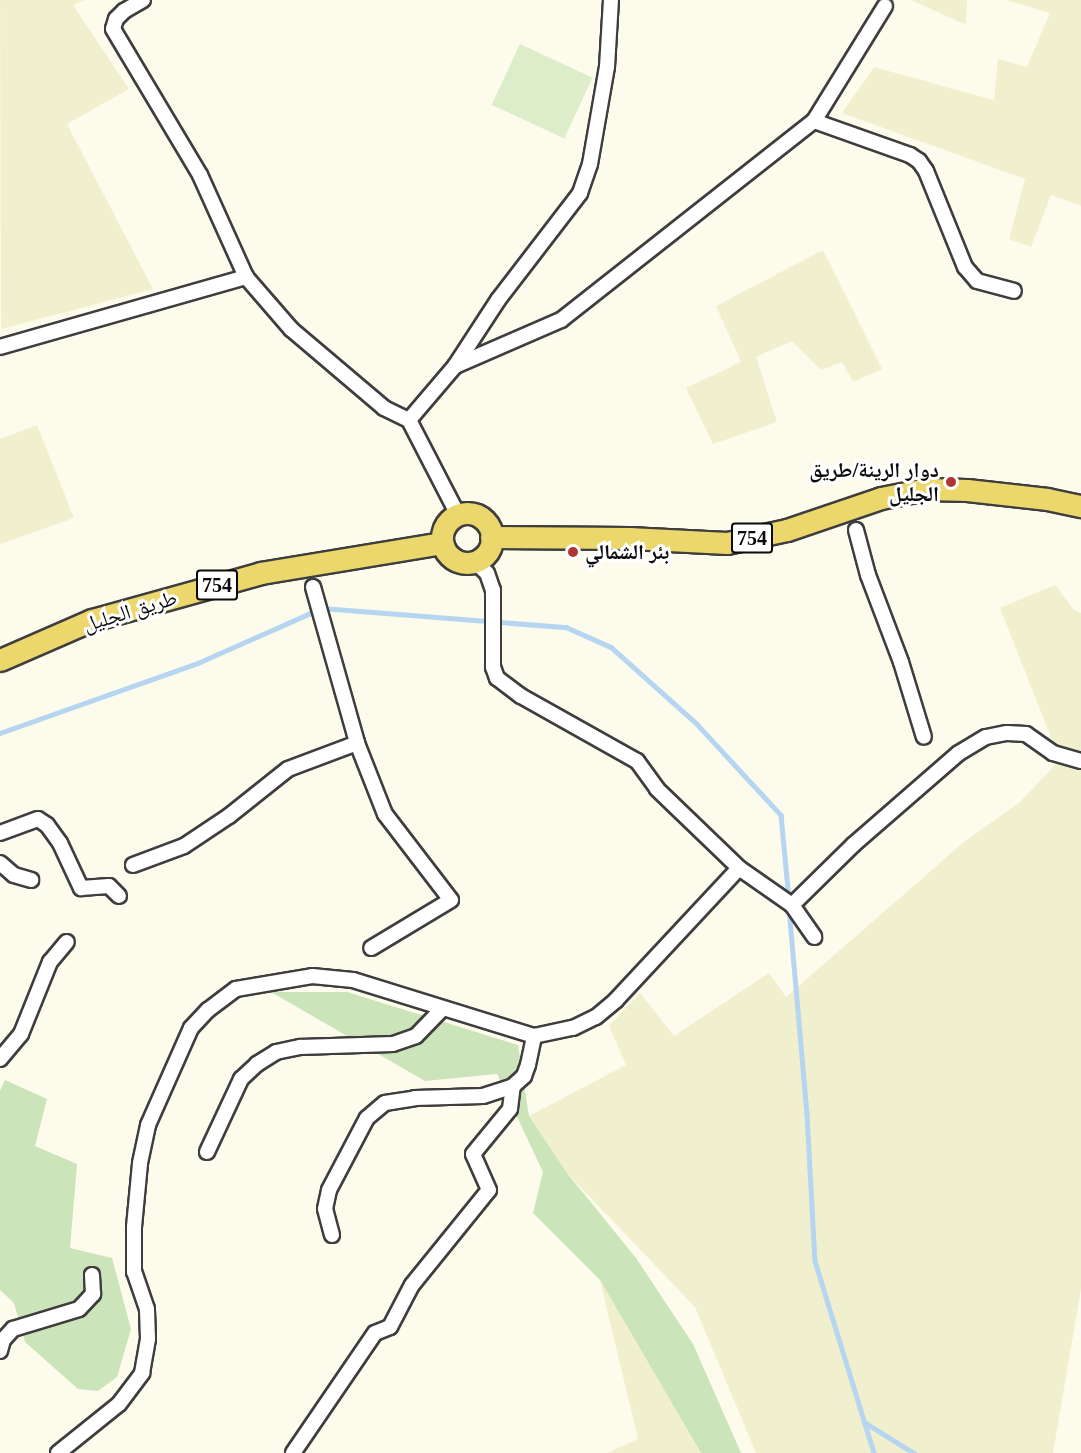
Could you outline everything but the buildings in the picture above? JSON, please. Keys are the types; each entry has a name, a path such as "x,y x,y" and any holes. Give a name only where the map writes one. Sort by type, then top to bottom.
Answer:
{"main road":[{"name":"754","path":"491,537 629,538 727,543 787,530 881,498 926,489 1006,494 1081,506"},
{"name":"754","path":"1006,494 1081,520"},
{"path":"467,513 479,517 488,525 491,537 489,549 475,562 463,563 452,558 442,543 446,525 458,515 467,513"},
{"name":"طريق الجليل","path":"0,660 93,620 261,573 442,543"}],"street":[{"path":"143,0 124,11 116,19 114,28 200,176 246,277 291,329 384,408 408,420 458,515"},
{"path":"408,420 455,366 498,300 580,193 590,164 607,68 611,0"},
{"path":"455,366 561,320 814,121 885,6"},
{"path":"814,121 910,155 920,161 927,171 965,267 977,281 1014,291"},
{"path":"0,347 246,277"},
{"path":"856,530 868,575 901,662 924,737"},
{"path":"475,562 487,573 494,590 493,667 497,678 521,696 637,761 657,789 739,868 792,905 814,937"},
{"path":"313,587 357,743 385,814 451,900 371,948"},
{"path":"792,905 853,845 959,753 986,737 1007,733 1026,734 1053,753 1081,761"},
{"path":"133,865 184,846 229,816 288,769 357,743"},
{"path":"0,833 38,819 47,825 60,843 81,888 109,886 119,896"},
{"path":"0,863 14,875 31,880"},
{"path":"58,1453 119,1404 142,1373 148,1340 147,1309 134,1272 140,1163 148,1125 191,1028 208,1010 236,989 312,976 353,980 534,1036 573,1028 596,1017 616,1000 739,868"},
{"path":"0,1059 21,1035 50,962 67,942"},
{"path":"207,1152 241,1079 276,1052 300,1047 393,1044 416,1036 442,1009"},
{"path":"332,1235 325,1209 328,1190 367,1118 385,1103 415,1098 483,1096 513,1086 524,1076 534,1036"},
{"path":"293,1453 375,1333 390,1327 412,1285 489,1190 473,1154 510,1109 513,1086"},
{"path":"0,1351 3,1340 13,1329 79,1309 93,1294 92,1275"}],"green space":[{"path":"0,0 84,0 73,5 129,89 67,124 153,289 1,329"},
{"path":"911,0 967,0 966,25"},
{"path":"1006,0 1081,0 1081,206 1051,195 1031,247 1009,239 1025,179 842,113 874,67 994,100 998,59 1027,67 1050,13"},
{"path":"520,44 593,78 564,139 492,105"},
{"path":"823,250 882,369 853,382 842,362 821,370 792,341 756,357 777,422 713,444 686,388 741,362 716,306"},
{"path":"37,425 74,518 0,544 0,439"},
{"path":"1055,585 1074,610 1081,613 1081,1289 1053,1453 756,1453 695,1307 567,1173 529,1116 626,1065 609,1026 640,993 674,1036 769,973 786,997 964,842 1020,802 1060,760 1000,608"},
{"path":"271,992 347,992 518,1045 529,1116 567,1173 636,1258 693,1344 741,1453 701,1453 600,1280 533,1213 543,1172 497,1074 425,1081"},
{"path":"5,1080 47,1099 35,1146 77,1164 70,1248 112,1258 131,1329 117,1377 98,1391 78,1389 25,1342 14,1303 0,1290 0,1091"},
{"path":"600,1280 701,1453 607,1453 638,1439"}],"waterway":[{"path":"0,733 200,662 322,608 566,627 611,647 697,724 781,815 789,899"},
{"path":"789,908 807,1114 815,1261 874,1453"},
{"path":"864,1422 914,1453"}],"place":[{"name":"دوار الرينة/طريق الجليل","path":"951,482"},
{"name":"بئر الشمالي","path":"573,552"}]}
